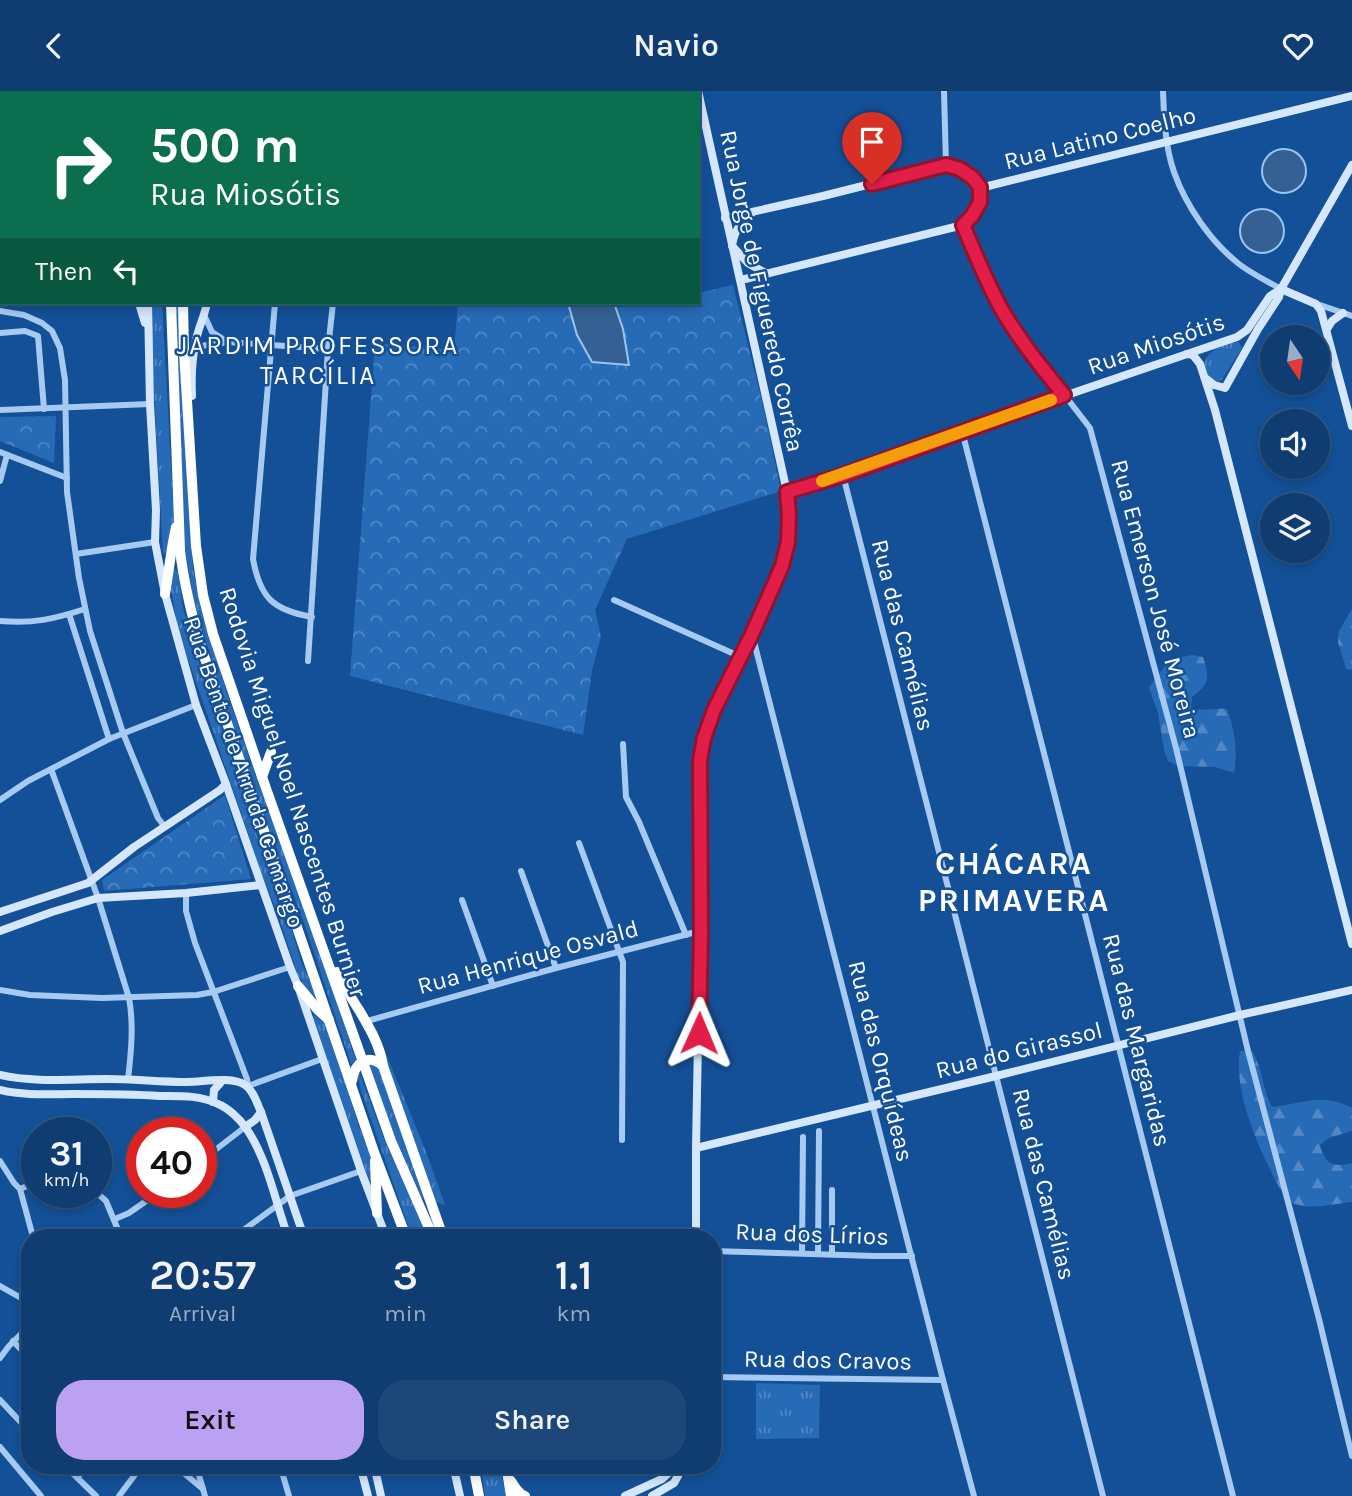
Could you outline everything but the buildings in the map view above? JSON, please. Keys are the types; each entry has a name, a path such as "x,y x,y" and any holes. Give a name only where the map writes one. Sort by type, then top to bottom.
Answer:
{"highway":[{"name":"Rodovia Miguel Noel Nascentes Burnier","path":"171,305 179,514 183,573 192,618 374,1152 403,1229"},
{"name":"Rodovia Miguel Noel Nascentes Burnier","path":"183,305 196,546 203,595 213,634 345,1015 391,1141 430,1229"},
{"path":"165,594 179,514"},
{"path":"262,777 271,752"},
{"path":"326,955 367,1021 382,1056 383,1066 440,1229"},
{"path":"298,986 331,1022"},
{"path":"352,1084 353,1073 363,1061 378,1061 383,1066"},
{"path":"374,1152 377,1213"},
{"path":"475,1474 479,1496"},
{"path":"508,1474 511,1496"},
{"path":"509,1474 516,1489 525,1496"}],"street":[{"path":"944,91 946,165"},
{"path":"1163,91 1167,141 1174,171 1184,195 1218,245 1240,264 1281,289 1347,314"},
{"name":"Rua Latino Coelho","path":"980,187 1352,95"},
{"name":"Rua Jorge de Figueredo Corrêa","path":"696,1229 701,932 700,760 714,710 782,566 788,542 789,515 787,492 700,100"},
{"path":"725,218 946,165 960,169 980,187 980,202 963,225 741,280"},
{"path":"1204,377 1214,386 1225,388 1352,165"},
{"path":"753,212 737,227 732,246 748,263 767,274"},
{"name":"Rua Emerson José Moreira","path":"963,225 1002,309 1021,340 1090,428 1176,748 1259,1094 1319,1319 1352,1456"},
{"name":"Rua Miosótis","path":"787,492 843,475 1064,395 1237,337 1247,330 1270,296 1281,289"},
{"path":"1316,304 1326,325"},
{"path":"140,305 148,332"},
{"name":"Rua Bento de Arruda Camargo","path":"148,305 155,542 176,638 196,705 383,1229"},
{"path":"189,426 194,352 199,329 205,317 206,305"},
{"path":"275,305 253,559 255,574 275,605 285,611 312,617"},
{"path":"308,661 333,305"},
{"path":"0,311 24,315 42,323 52,331 60,348 65,380 67,492 85,609 123,733 158,818 165,827"},
{"path":"1330,325 1347,314"},
{"path":"205,317 212,332 228,342"},
{"path":"0,333 25,331 42,323"},
{"path":"25,331 38,336 44,409"},
{"path":"1237,337 1243,342 1246,352"},
{"path":"1330,341 1352,426"},
{"path":"194,352 201,346 228,342 328,349"},
{"path":"1200,364 1213,345"},
{"path":"1187,354 1194,355 1200,364 1215,410 1352,944"},
{"path":"0,411 150,404"},
{"name":"Rua das Margaridas","path":"962,431 1233,1496"},
{"path":"0,481 4,453 67,478"},
{"name":"Rua das Camélias","path":"843,475 1102,1496"},
{"path":"76,554 155,542"},
{"path":"614,600 741,657"},
{"path":"0,621 22,623 57,618 85,609"},
{"path":"69,614 109,739"},
{"name":"Rua das Orquídeas","path":"752,634 974,1496"},
{"path":"0,800 28,781 109,739 196,705"},
{"path":"623,744 626,797 685,935"},
{"path":"51,769 98,898 129,998 131,1023 128,1080"},
{"path":"0,912 88,883 134,847 220,790 226,783"},
{"path":"579,842 624,961 622,1140"},
{"path":"522,871 556,968"},
{"path":"0,931 98,898 261,885"},
{"path":"186,893 186,911 195,943 247,1079 247,1086 261,1112 301,1229"},
{"path":"461,899 493,986"},
{"name":"Rua Henrique Osvald","path":"367,1021 556,968 701,932"},
{"path":"0,990 30,995 129,998 197,995 290,967"},
{"name":"Rua do Girassol","path":"696,1148 1352,990"},
{"path":"0,1075 38,1079 187,1082 233,1080 247,1086 322,1059"},
{"path":"233,1080 241,1064"},
{"path":"213,1102 214,1090 222,1080"},
{"path":"0,1090 11,1093 187,1097 220,1104 245,1127 258,1149 285,1229"},
{"path":"217,1149 255,1120 261,1112"},
{"path":"818,1254 819,1131"},
{"path":"802,1253 803,1137"},
{"path":"0,1161 20,1189 31,1229"},
{"path":"245,1229 290,1196 362,1171"},
{"path":"832,1190 832,1254"},
{"path":"110,1208 118,1229"},
{"path":"115,1219 136,1208"},
{"name":"Rua dos Lírios","path":"721,1251 912,1256"},
{"path":"0,1286 21,1298"},
{"path":"0,1358 21,1333"},
{"path":"13,1341 21,1349"},
{"name":"Rua dos Cravos","path":"721,1377 943,1380"},
{"path":"0,1400 21,1422"},
{"path":"0,1447 21,1472"},
{"path":"23,1474 41,1496"},
{"path":"73,1474 96,1496"},
{"path":"76,1477 80,1474"},
{"path":"119,1496 136,1474"},
{"path":"184,1474 204,1492"},
{"path":"199,1474 204,1492"},
{"path":"283,1474 289,1496"},
{"path":"362,1474 368,1496"},
{"path":"376,1474 381,1496"},
{"path":"454,1474 458,1496"},
{"path":"625,1496 667,1474"},
{"path":"654,1483 658,1495 674,1483 679,1474"}],"green space":[{"path":"733,285 781,491 627,539 595,610 601,636 592,671 583,735 350,676 375,343 454,350 458,305 700,305 700,293"},
{"path":"152,305 162,305 174,519 166,552 163,554 152,355"},
{"path":"175,305 180,305 188,499 193,569 201,608 227,693 258,783 298,885 356,1060 351,1064 224,700 194,602 184,542"},
{"path":"1239,342 1242,348 1221,381 1215,382 1208,374 1205,360 1222,346"},
{"path":"56,416 54,463 0,441 0,417"},
{"path":"174,568 178,572 183,608 194,648 259,842 285,906 302,964 315,991 319,1003 316,1004 298,976 178,630 171,589"},
{"path":"1352,609 1352,670 1346,669 1338,642 1339,631"},
{"path":"1192,655 1203,657 1207,680 1192,697 1191,709 1227,709 1235,741 1234,773 1215,767 1178,766 1168,761 1164,750 1158,713 1149,688 1169,660"},
{"path":"225,795 251,879 104,891 102,880"},
{"path":"314,1015 325,1024 341,1068 371,1158 374,1191 352,1139 312,1017"},
{"path":"375,1027 445,1205 436,1202 373,1031"},
{"path":"1240,1051 1252,1051 1272,1107 1321,1100 1352,1108 1352,1131 1329,1138 1320,1145 1324,1157 1331,1163 1352,1163 1352,1202 1302,1206 1286,1200 1274,1179 1247,1112 1240,1081"},
{"path":"372,1064 381,1071 426,1198 422,1199 398,1146 370,1066"},
{"path":"360,1074 386,1144 425,1229 409,1229 358,1076"},
{"path":"756,1383 820,1385 819,1438 756,1439"},
{"path":"482,1474 501,1474 506,1496 485,1496"}],"shaded area":[{"path":"1284,149 1300,155 1306,171 1300,187 1284,193 1268,187 1262,171 1268,155"},
{"path":"1262,209 1278,215 1284,231 1278,247 1262,253 1246,247 1240,231 1246,215"},
{"path":"569,305 615,305 623,329 629,365 592,362 577,335"}],"slow traffic":[{"path":"822,481 1051,400"}],"district":[{"name":"JARDIM PROFESSORA TARCÍLIA","path":"318,360"},
{"name":"CHÁCARA PRIMAVERA","path":"1014,882"}],"route":[{"path":"699,1033 700,760 714,710 782,566 788,542 787,492 843,475 1064,395 1021,340 1002,309 963,225 980,202 980,187 973,178 960,169 946,165 872,184"}]}
